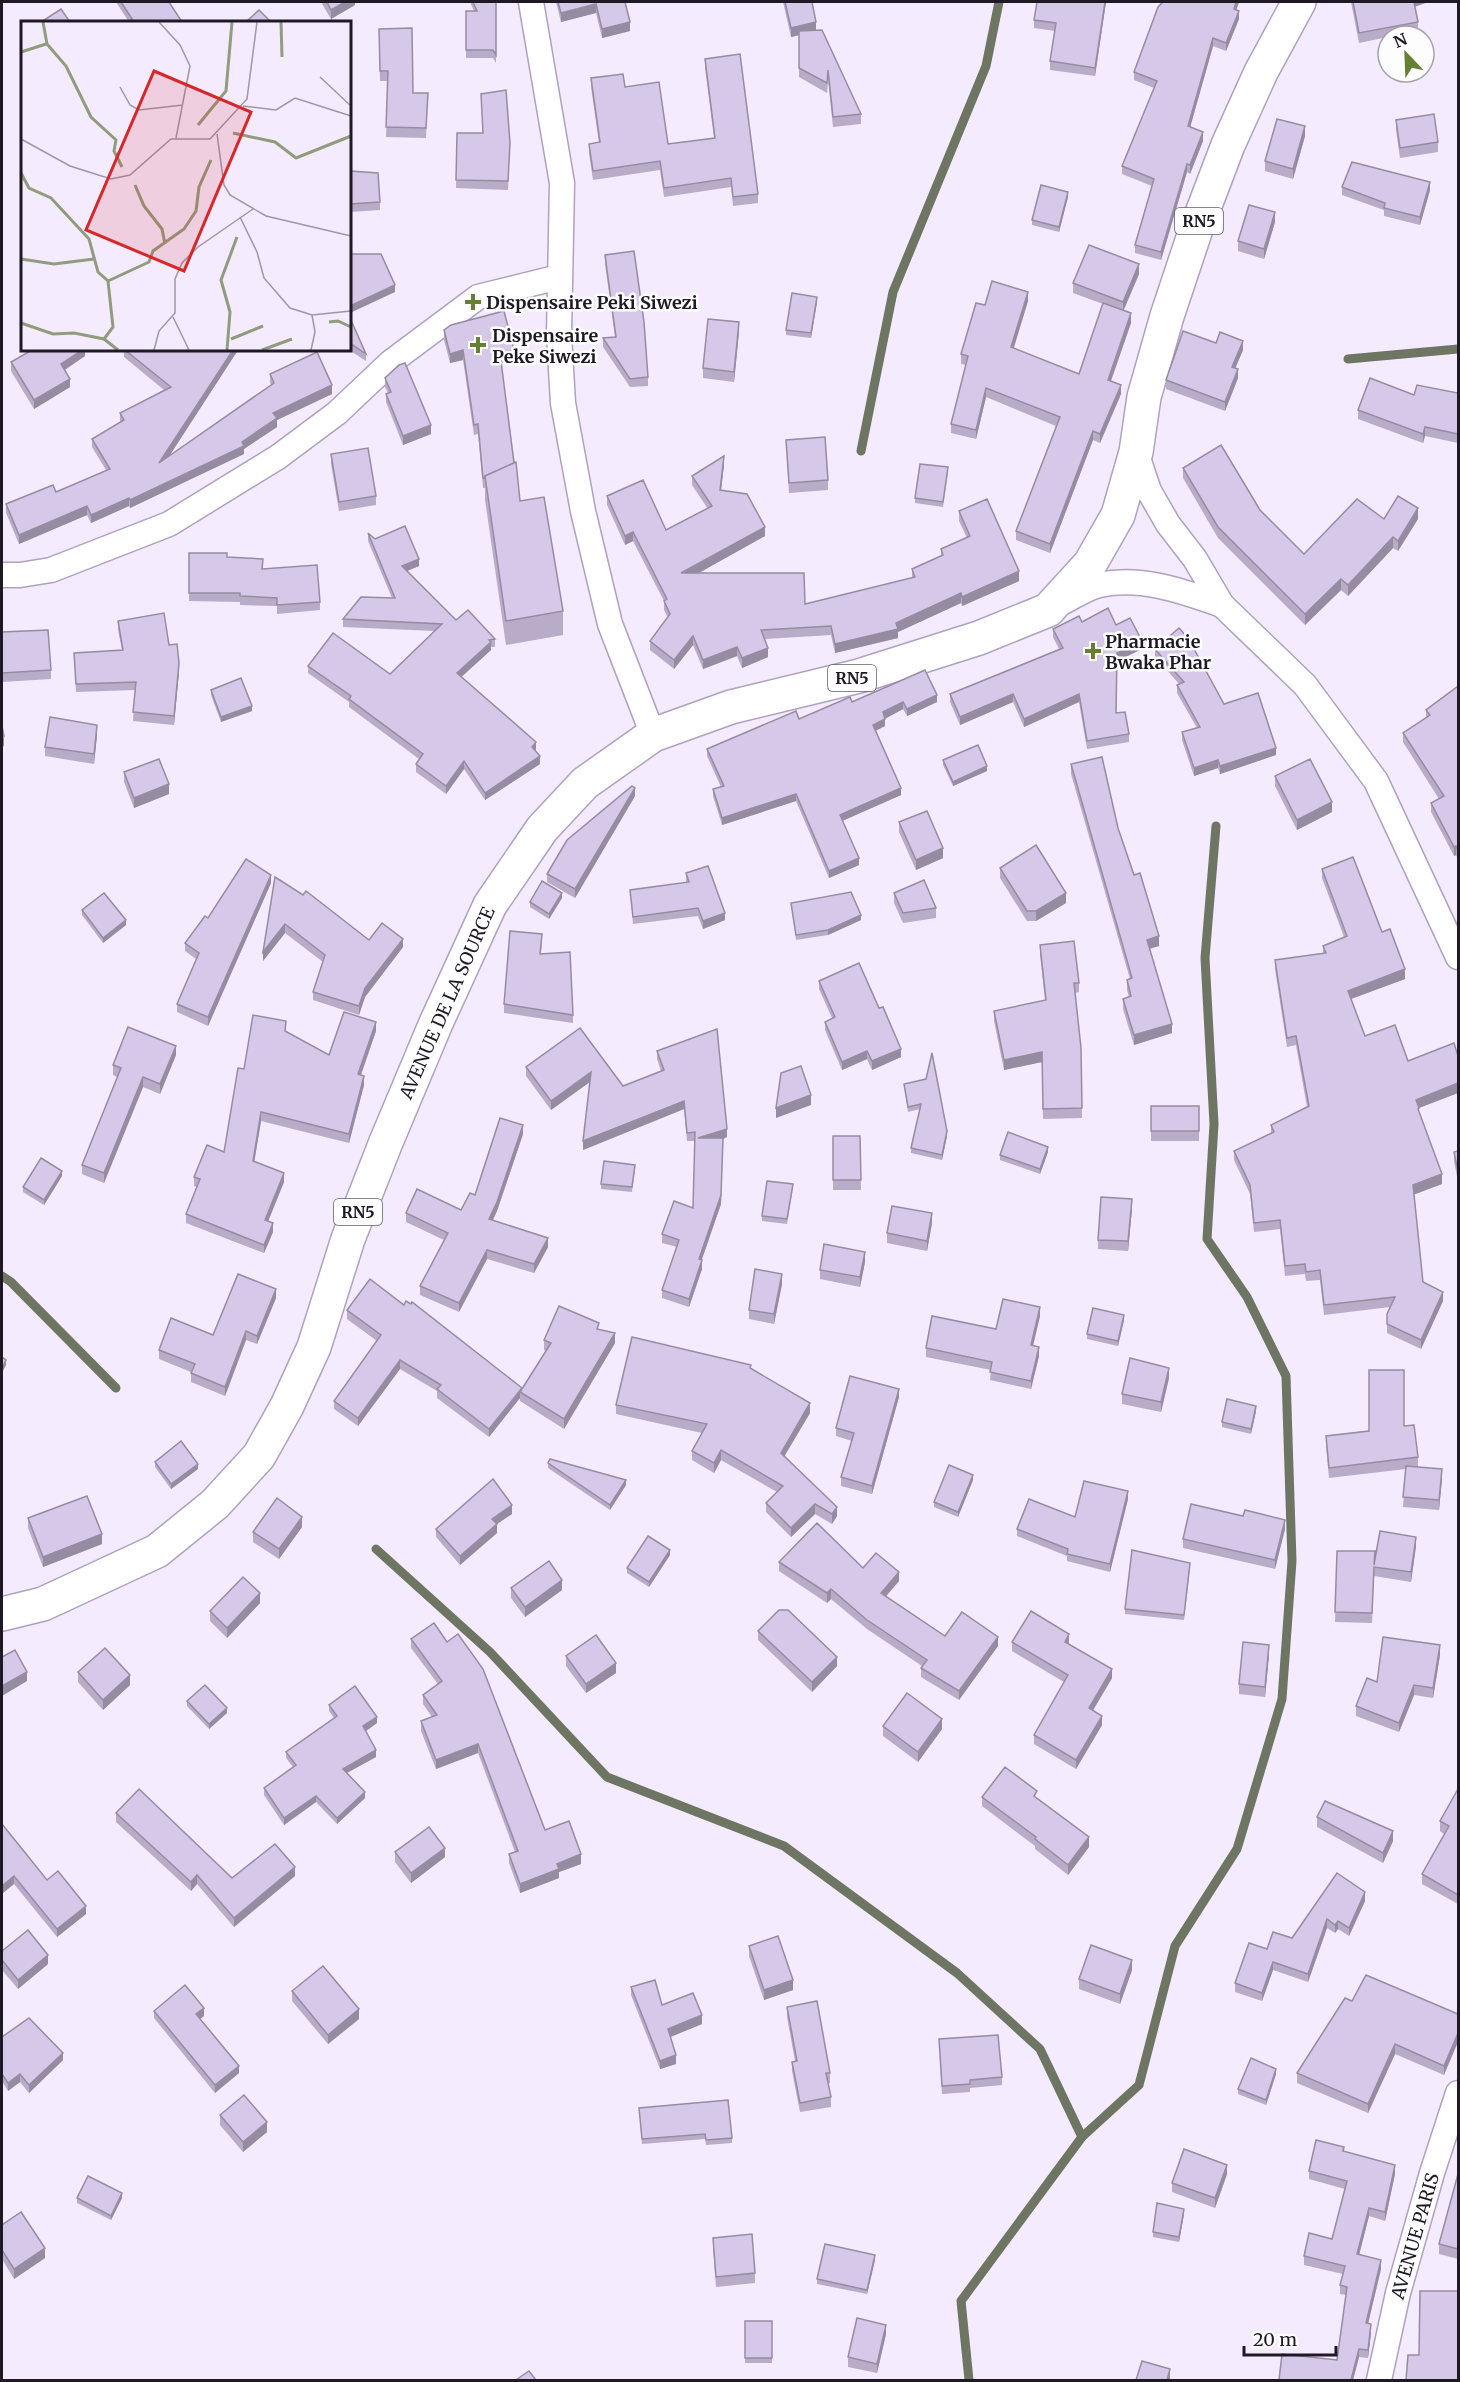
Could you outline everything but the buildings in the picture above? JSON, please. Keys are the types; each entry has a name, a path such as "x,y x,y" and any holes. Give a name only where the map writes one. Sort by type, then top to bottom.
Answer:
{"highway":[{"name":"RN5","path":"1136,452 1144,398 1167,316 1196,229 1261,72 1299,2"},
{"name":"AVENUE DE LA SOURCE","path":"2,1614 43,1604 157,1551 215,1504 260,1456 287,1406 314,1347 348,1239 378,1163 436,1023 490,905 542,829 585,783 653,735 731,707 859,676 979,638 1048,610 1090,564 1118,515 1136,452"}],"street":[{"path":"531,2 562,183 559,277 563,403 583,511 610,624 653,735"},
{"path":"2,575 20,575 51,570 169,524 278,457 337,413 391,362 478,297 559,277"},
{"path":"1136,452 1149,491 1168,524 1196,559 1222,605 1305,685 1376,781 1458,957"},
{"path":"1048,610 1097,585 1142,583 1179,590 1222,605"},
{"name":"AVENUE PARIS","path":"1379,2380 1398,2293 1432,2173 1458,2094"}],"waterway":[{"path":"861,451 893,292 986,66 999,2"},
{"path":"1348,359 1458,349"},
{"path":"969,2380 961,2301 1082,2137 1139,2085 1175,1946 1237,1849 1282,1699 1292,1561 1286,1376 1247,1297 1207,1239 1214,1124 1205,958 1216,826"},
{"path":"2,1276 11,1282 116,1388"},
{"path":"376,1549 490,1652 607,1777 784,1846 957,1973 1040,2049 1082,2137"}],"place":[{"name":"Dispensaire Peki Siwezi","path":"473,302"},
{"name":"Dispensaire Peke Siwezi","path":"478,345"},
{"name":"Pharmacie Bwaka Phar","path":"1093,651"}]}
